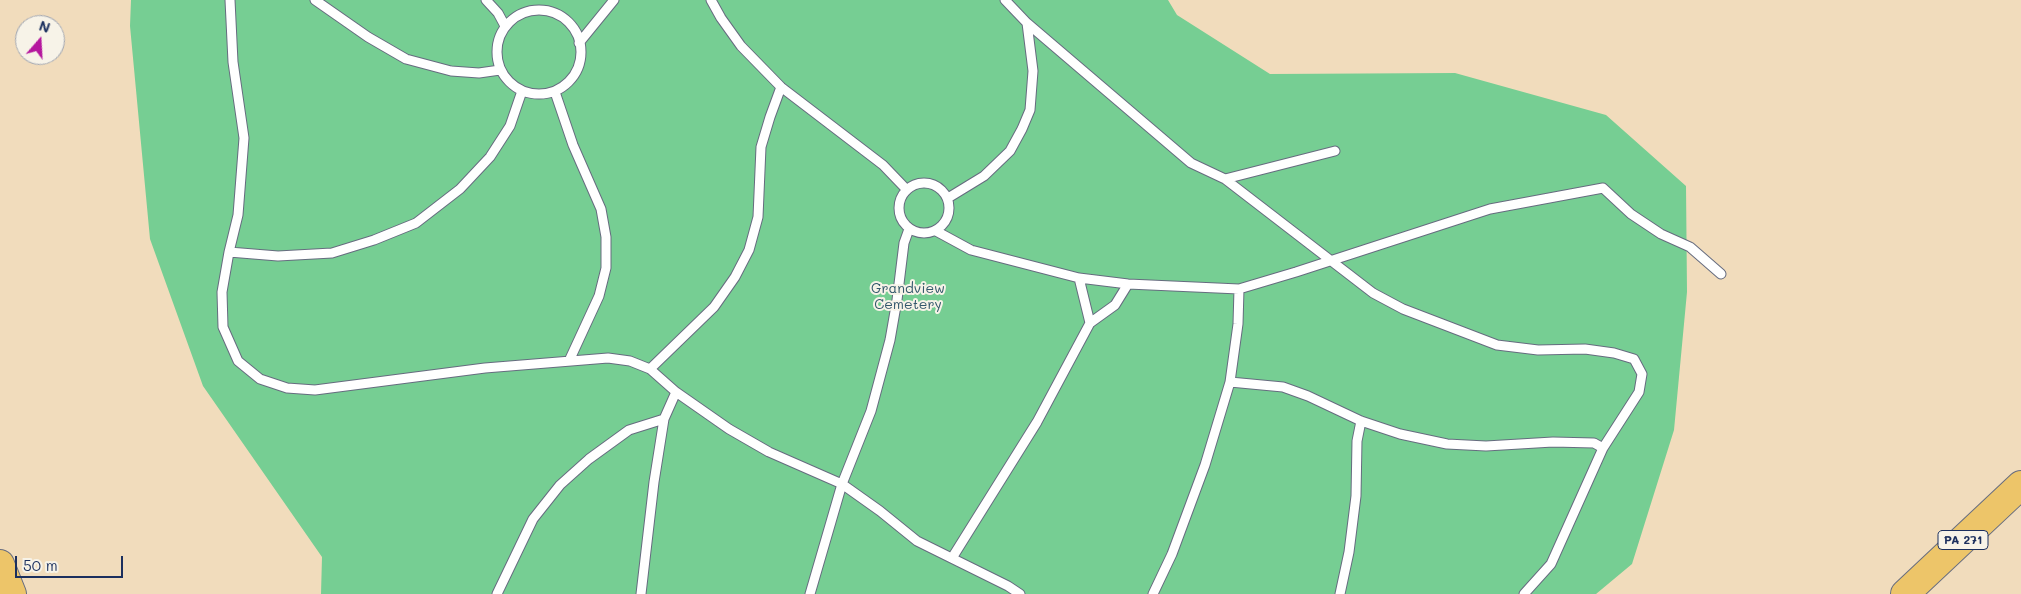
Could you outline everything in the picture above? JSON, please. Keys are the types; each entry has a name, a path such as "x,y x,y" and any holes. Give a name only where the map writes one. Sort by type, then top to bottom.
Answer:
{"main road":[{"name":"PA 271","path":"1905,594 2021,486"},
{"path":"0,564 12,594"}],"lane":[{"path":"230,0 233,62 244,138 238,215 222,292 223,327 238,361 260,379 287,388 315,390 485,368 608,358 630,361 650,369 676,392 729,429 769,452 842,484 917,541 952,558 1006,590 1020,594"},
{"path":"315,0 368,37 406,59 451,71 479,73 500,70"},
{"path":"486,0 498,13 505,26"},
{"path":"579,43 614,0"},
{"path":"711,0 741,46 781,88 884,165 907,190"},
{"path":"1005,0 1027,22 1191,164 1225,180 1373,293 1403,309 1497,345 1538,350 1586,348 1634,359 1642,374 1639,392 1603,448 1551,564 1524,594"},
{"path":"543,10 557,14 577,34 580,62 574,75 565,86 555,92 537,95 522,91 508,82 500,70 496,52 498,39 505,26 516,17 529,11 543,10"},
{"path":"948,198 984,176 1010,151 1022,129 1030,110 1033,71 1027,22"},
{"path":"650,369 714,307 735,277 749,250 758,217 761,147 781,88"},
{"path":"229,252 278,256 332,252 374,240 416,223 460,189 490,157 510,126 522,91"},
{"path":"555,92 573,146 601,209 606,237 606,268 599,296 570,361"},
{"path":"1225,180 1335,151"},
{"path":"930,183 941,189 948,198 950,210 946,222 936,231 922,234 909,229 902,220 899,209 901,198 907,190 918,184 930,183"},
{"path":"936,231 972,250 1079,278 1128,284 1239,289 1490,209 1603,188 1632,214 1661,234 1690,247 1721,274"},
{"path":"810,594 842,484 871,411 890,340 904,243 909,229"},
{"path":"1079,278 1090,323"},
{"path":"952,558 1037,422 1090,323 1115,305 1128,284"},
{"path":"1153,594 1172,554 1205,465 1230,382 1238,324 1239,289"},
{"path":"1230,382 1283,387 1308,396 1361,421 1400,434 1447,444 1486,446 1553,442 1594,443 1603,448"},
{"path":"640,594 664,419 676,392"},
{"path":"497,594 533,519 560,485 589,459 629,430 664,419"},
{"path":"1340,594 1349,552 1356,496 1357,441 1361,421"}],"green space":[{"name":"Grandview Cemetery","path":"131,0 1168,0 1177,15 1270,74 1455,73 1606,115 1686,186 1687,292 1674,430 1632,564 1596,594 321,594 322,557 203,386 150,239 130,26"}]}
